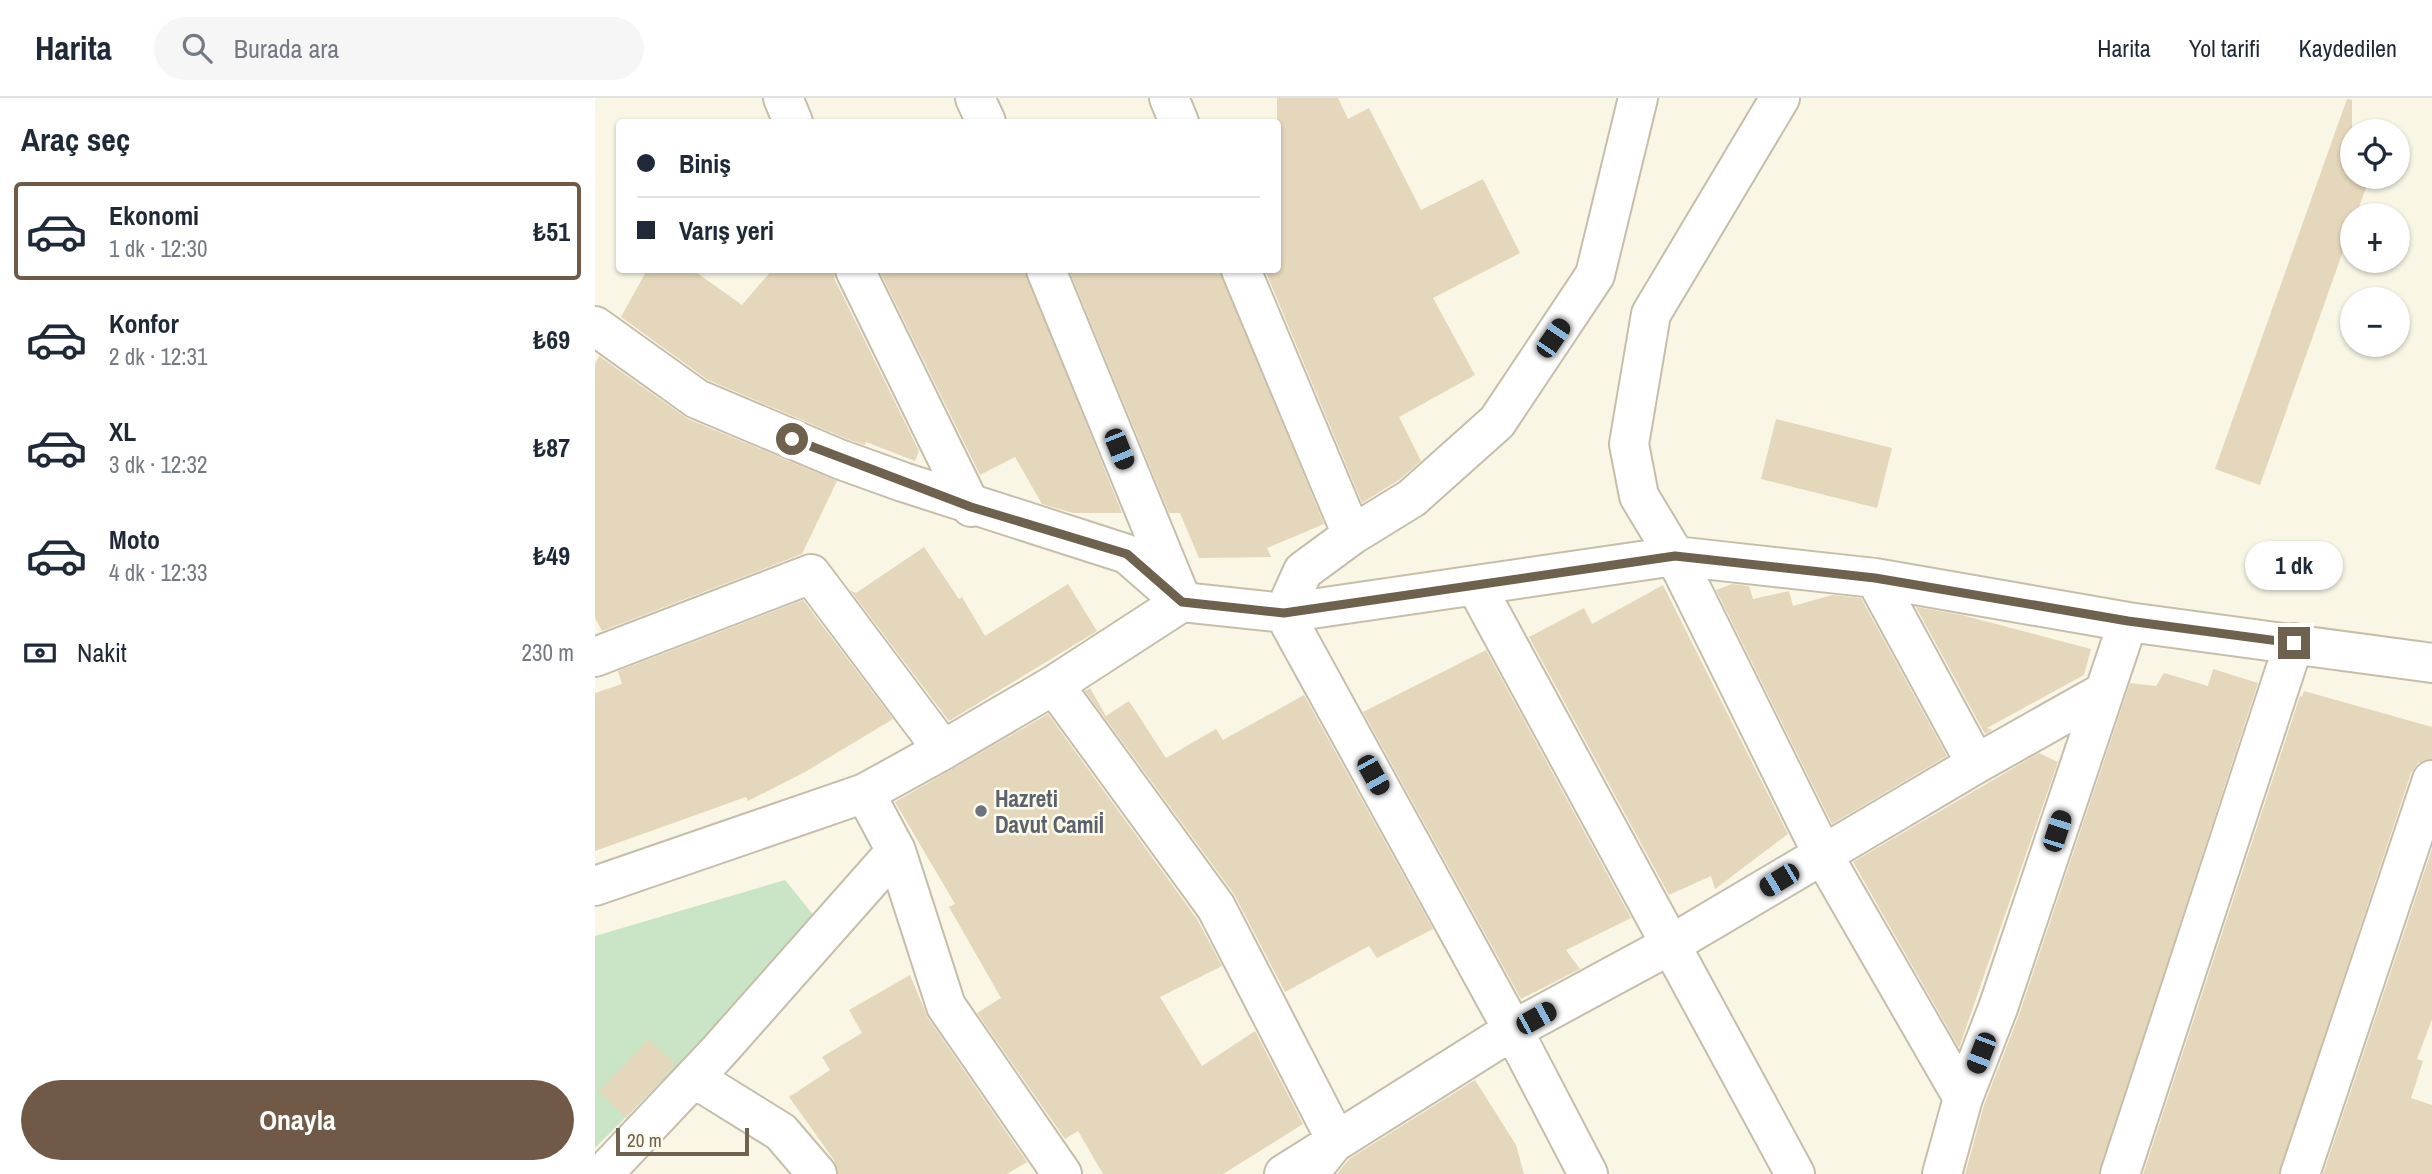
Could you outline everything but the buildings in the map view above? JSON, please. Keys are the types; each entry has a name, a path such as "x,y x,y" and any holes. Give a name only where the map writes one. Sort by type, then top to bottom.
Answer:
{"street":[{"path":"783,98 792,119"},
{"path":"975,98 985,119"},
{"path":"1169,98 1178,119"},
{"path":"1284,613 1303,571 1352,535 1412,498 1497,422 1594,275 1638,98"},
{"path":"1780,98 1651,314 1629,444 1639,496 1675,556 1823,855 1963,1098"},
{"path":"856,273 971,507"},
{"path":"1047,273 1182,602"},
{"path":"1242,273 1352,535"},
{"path":"595,326 697,398 839,459 971,507 1127,554 1182,602 1284,613 1675,556 1875,578 2128,621 2432,663"},
{"path":"595,657 811,575 943,750"},
{"path":"1875,578 1976,764"},
{"path":"1476,586 1795,1174"},
{"path":"595,886 865,793 1053,685 1182,602"},
{"path":"1284,613 1513,1030 1580,1171"},
{"path":"1942,1174 1963,1098 2003,995 2128,621"},
{"path":"2120,1174 2294,643"},
{"path":"1053,685 1216,907 1336,1140"},
{"path":"1284,1174 1513,1030 1670,945 1976,764 2102,693"},
{"path":"2300,1174 2432,780"},
{"path":"865,793 896,851 947,1006 1062,1174"},
{"path":"603,1174 694,1077 896,851"},
{"path":"694,1077 781,1132 817,1174"},
{"path":"1317,1174 1313,1168 1336,1140"}],"green space":[{"path":"785,880 815,917 699,1044 595,1148 595,936"}],"place":[{"name":"Hazreti Davut Camiİ","path":"981,811"}],"route":[{"path":"792,439 971,507 1127,554 1182,602 1284,613 1675,556 1875,578 2128,621 2294,643"}]}
